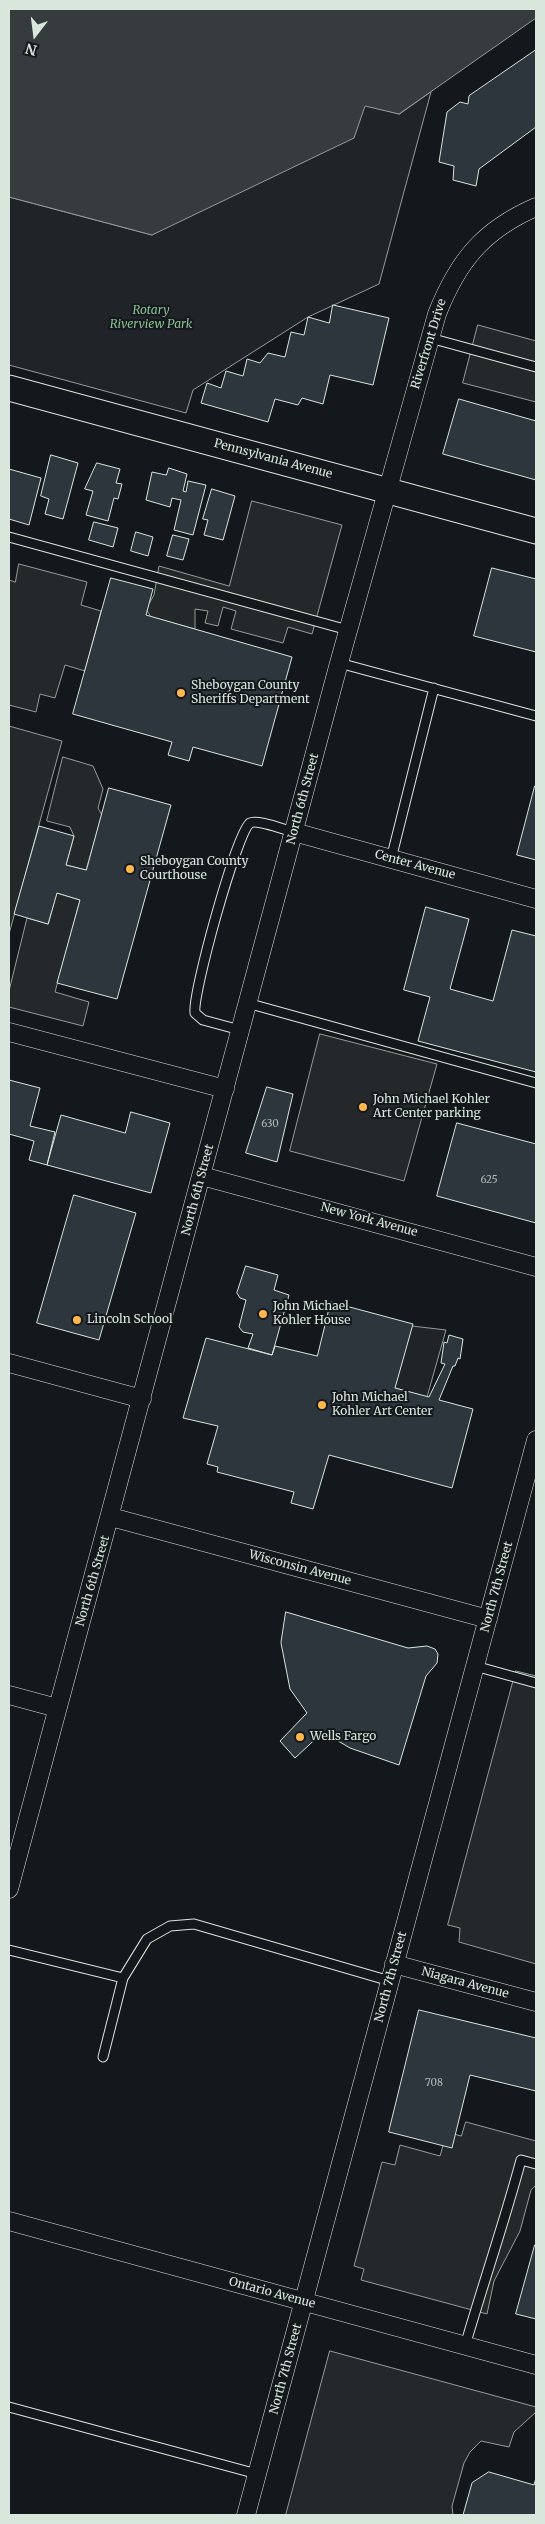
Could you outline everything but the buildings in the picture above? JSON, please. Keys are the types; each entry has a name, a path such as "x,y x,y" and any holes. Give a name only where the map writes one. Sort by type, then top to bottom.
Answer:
{"street":[{"name":"Riverfront Drive","path":"388,490 430,338 449,283 463,262 487,236 517,215 536,207"},
{"name":"Pennsylvania Avenue","path":"9,388 536,531"},
{"name":"North 6th Street","path":"9,1889 13,1858 111,1517 247,1003 339,662 388,490"},
{"name":"Center Avenue","path":"294,832 536,898"},
{"path":"9,1032 225,1089"},
{"name":"New York Avenue","path":"202,1176 536,1267"},
{"path":"9,1363 142,1399"},
{"name":"North 7th Street","path":"246,2515 536,1440"},
{"name":"Wisconsin Avenue","path":"111,1517 488,1619"},
{"path":"9,1695 57,1708"},
{"name":"Niagara Avenue","path":"394,1964 536,2002"},
{"name":"Ontario Avenue","path":"9,2221 536,2365"}],"lane":[{"path":"430,338 536,366"},
{"path":"9,537 348,630"},
{"path":"339,662 536,716"},
{"path":"391,859 434,688"},
{"path":"240,1030 203,1020 195,1013 197,985 204,954 238,845 247,826 252,822 258,822 294,832"},
{"path":"247,1003 536,1084"},
{"path":"475,1666 536,1682"},
{"path":"103,2057 123,1978 147,1939 170,1926 194,1924 390,1981"},
{"path":"9,1950 123,1978"},
{"path":"465,2346 483,2285 500,2237 522,2160 536,2164"},
{"path":"9,2407 257,2474"}],"green space":[{"name":"Rotary Riverview Park","path":"431,92 379,284 308,317 193,390 186,413 9,365 9,197 152,235 365,105 399,114"},
{"path":"412,1326 446,1330 427,1397 395,1388"}],"shaded area":[{"path":"9,9 536,9 536,18 399,114 365,106 354,138 152,235 9,197"},
{"path":"478,325 536,341 536,402 463,383"},
{"path":"252,501 342,525 312,634 288,627 283,643 231,629 236,611 223,607 218,626 205,623 208,611 195,609 195,629 151,617 146,609 154,595 159,566 229,586"},
{"path":"19,564 87,582 81,605 101,611 85,671 65,665 55,698 40,694 36,712 9,705 9,580 15,582"},
{"path":"9,726 62,741 9,934"},
{"path":"63,757 93,766 103,789 98,808 102,815 86,870 66,865 74,836 70,827 47,821"},
{"path":"57,893 80,900 55,992 89,1002 83,1026 9,1007 9,991 27,918 48,924"},
{"name":"John Michael Kohler Art Center parking","path":"320,1034 437,1064 404,1181 290,1151"},
{"path":"516,1671 536,1676 536,1964 459,1942 460,1928 448,1925"},
{"path":"466,2122 536,2141 536,2185 531,2190 520,2231 494,2281 487,2314 361,2280 364,2269 354,2266 382,2162 395,2165 400,2145 440,2156 447,2132 461,2136"},
{"path":"330,2351 536,2407 536,2412 514,2432 509,2447 481,2441 470,2452 464,2463 452,2506 453,2515 286,2515"}],"place":[{"name":"Sheboygan County Sheriffs Department","path":"181,693"},
{"name":"Sheboygan County Courthouse","path":"130,869"},
{"name":"John Michael Kohler Art Center parking","path":"363,1107"},
{"name":"John Michael Kohler House","path":"263,1314"},
{"name":"Lincoln School","path":"77,1320"},
{"name":"John Michael Kohler Art Center","path":"322,1405"},
{"name":"Wells Fargo","path":"300,1737"}]}
